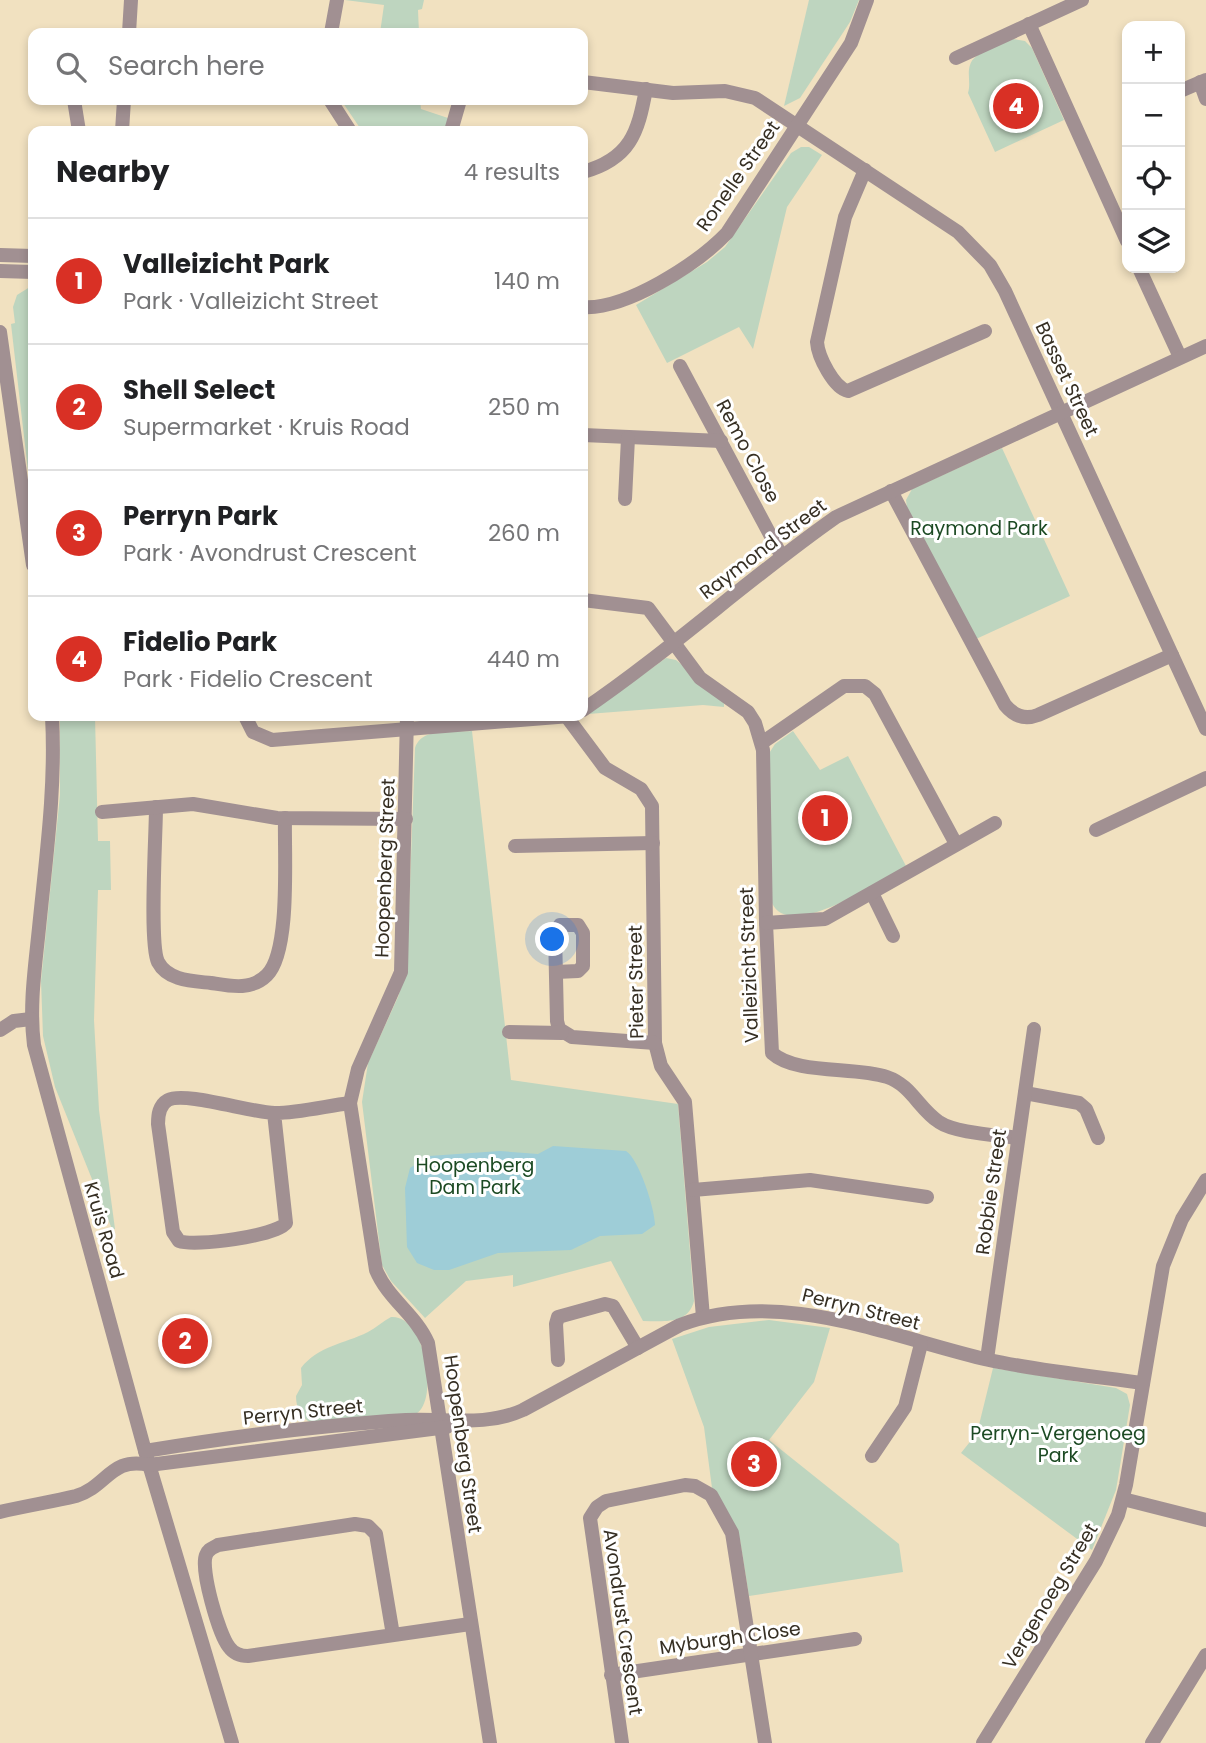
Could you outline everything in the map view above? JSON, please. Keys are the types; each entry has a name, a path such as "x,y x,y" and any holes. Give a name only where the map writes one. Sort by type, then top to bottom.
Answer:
{"street":[{"path":"129,28 131,0"},
{"path":"332,28 337,0"},
{"name":"Ronelle Street","path":"588,307 611,306 628,300 712,248 727,233 851,43 867,0"},
{"path":"956,58 1082,0"},
{"path":"1029,24 1122,230"},
{"path":"1185,89 1203,81 1206,99"},
{"name":"Basset Street","path":"588,83 646,89 745,94 762,102 958,232 990,265 1005,290 1206,729"},
{"path":"588,170 627,147 636,134 646,89"},
{"path":"75,105 78,126"},
{"path":"122,126 124,105"},
{"path":"333,105 347,126"},
{"path":"452,126 459,105"},
{"path":"865,170 845,217 817,342 819,355 841,388 848,391 985,331"},
{"path":"0,255 28,256"},
{"path":"0,271 28,272"},
{"path":"1141,273 1180,358"},
{"path":"0,332 28,530"},
{"name":"Raymond Street","path":"588,706 674,642 781,555 836,517 1206,346"},
{"name":"Remo Close","path":"680,366 781,555"},
{"path":"588,435 721,441"},
{"path":"625,499 628,438"},
{"path":"891,491 1005,705 1013,713 1023,717 1038,715 1172,655"},
{"name":"Valleizicht Street","path":"588,601 648,608 700,678 748,712 763,742 769,1047 777,1058 791,1063 888,1077 903,1085 931,1115 947,1126 1018,1138"},
{"path":"763,742 844,686 865,686 875,694 956,844"},
{"name":"Kruis Road","path":"52,721 52,809 31,1019 34,1045 143,1459 232,1743"},
{"path":"248,721 253,732 272,740 407,722 434,721"},
{"name":"Pieter Street","path":"573,721 606,768 641,789 652,806 655,1043 661,1066 685,1102 704,1317"},
{"name":"Hoopenberg Street","path":"407,722 401,972 358,1069 350,1103 376,1270 384,1286 420,1328 428,1343 490,1743"},
{"path":"1096,830 1206,778"},
{"path":"102,812 211,805 285,818 406,819"},
{"path":"156,807 155,939 158,961 169,974 180,979 239,987 249,985 267,975 279,953 285,818"},
{"path":"766,923 825,919 995,823"},
{"path":"515,846 653,843"},
{"path":"872,893 893,936"},
{"path":"556,972 557,1021 562,1033"},
{"path":"0,1030 14,1021 31,1019"},
{"name":"Robbie Street","path":"987,1359 1034,1029"},
{"path":"509,1032 562,1033 572,1037 655,1043"},
{"path":"1025,1093 1079,1102 1086,1109 1098,1138"},
{"path":"274,1113 286,1223 274,1233 193,1244 179,1241 173,1232 158,1124 158,1114 164,1103 177,1098 274,1113 350,1103"},
{"path":"693,1190 810,1180 927,1197"},
{"name":"Vergenoeg Street","path":"983,1743 1096,1561 1123,1499 1163,1266 1182,1219 1206,1180"},
{"path":"558,1360 558,1317 605,1304 613,1306 638,1348"},
{"name":"Perryn Street","path":"0,1512 76,1496 112,1470 143,1459 512,1415 638,1348 704,1317 790,1312 987,1359 1143,1383"},
{"path":"872,1456 905,1407 921,1344"},
{"name":"Avondrust Crescent","path":"622,1743 590,1518 597,1507 606,1501 685,1485 695,1486 711,1495 732,1533 765,1743"},
{"path":"1123,1499 1206,1520"},
{"path":"393,1635 376,1534 368,1525 355,1524 218,1545 209,1549 205,1556 205,1576 227,1645 240,1656 393,1635 470,1624"},
{"name":"Myburgh Close","path":"611,1675 855,1639"},
{"path":"1152,1743 1206,1654"}],"green space":[{"path":"345,0 424,0 422,9 418,10 419,28 381,28 384,5"},
{"path":"809,0 859,0 850,22 800,98 784,106"},
{"path":"1013,39 1025,41 1032,48 1064,120 995,152 968,93 969,68 977,56"},
{"path":"344,105 421,105 421,109 448,118 446,126 359,126"},
{"path":"801,147 809,147 822,155 787,207 753,349 739,327 667,363 636,305 707,262 725,247 791,153"},
{"path":"28,288 28,471 11,324 15,323 13,307 17,295"},
{"name":"Raymond Park","path":"1002,448 1070,596 976,639 907,508 906,500 912,489"},
{"path":"666,658 676,660 724,700 724,707 703,705 588,714"},
{"path":"60,721 95,721 98,841 110,841 111,890 98,890 94,1020 99,1110 115,1229 112,1229 55,1087 43,1036 41,981 60,795"},
{"name":"Hoopenberg Dam Park","path":"472,731 511,1080 678,1104 694,1301 691,1309 680,1318 643,1321 611,1261 513,1287 513,1275 466,1281 425,1318 391,1281 382,1265 362,1102 368,1063 398,997 407,968 415,748 418,741 431,734"},
{"path":"793,731 820,770 848,756 906,866 837,904 797,916 782,913 772,903 768,755 775,744"},
{"path":"391,1317 403,1320 413,1329 420,1343 428,1376 423,1406 416,1414 314,1425 306,1419 300,1413 296,1401 302,1385 301,1368 323,1350 368,1332"},
{"path":"769,1320 830,1328 814,1382 769,1440 899,1544 903,1572 749,1596 740,1540 712,1488 704,1427 672,1339 709,1327"},
{"name":"Perryn-Vergenoeg Park","path":"993,1368 1116,1388 1127,1394 1130,1405 1116,1490 1092,1550 961,1453 977,1433"}],"water":[{"path":"553,1146 626,1151 636,1164 645,1185 655,1225 642,1234 600,1236 571,1250 498,1253 449,1270 434,1270 417,1263 407,1247 405,1188 410,1168 429,1156 500,1151 538,1154"}],"place":[{"name":"Fidelio Park","path":"1016,106"},
{"name":"Valleizicht Park","path":"825,818"},
{"name":"Shell Select","path":"185,1341"},
{"name":"Perryn Park","path":"754,1464"}]}
